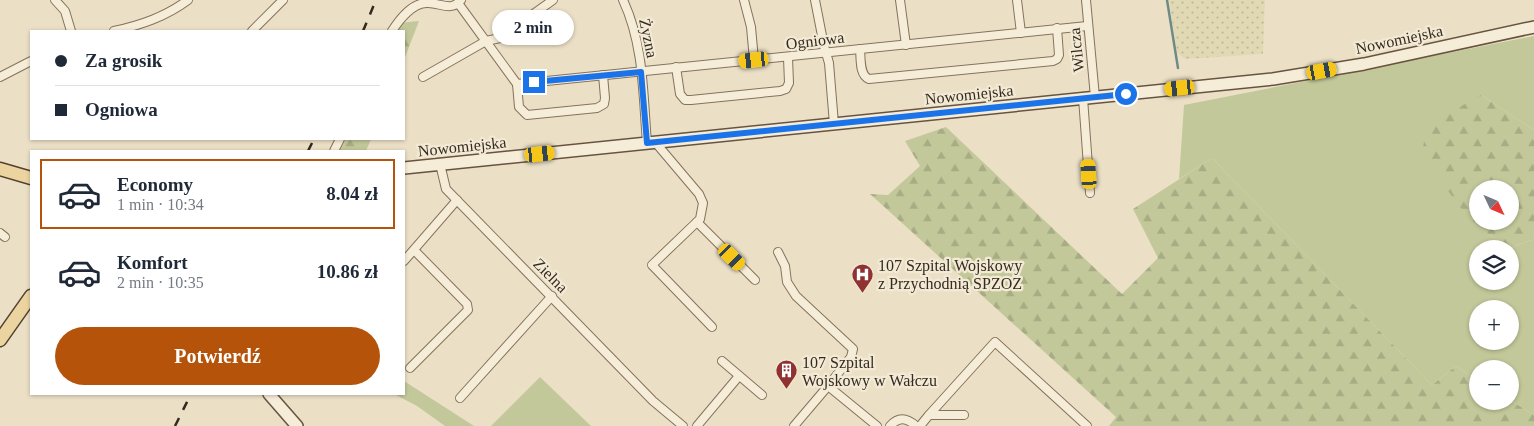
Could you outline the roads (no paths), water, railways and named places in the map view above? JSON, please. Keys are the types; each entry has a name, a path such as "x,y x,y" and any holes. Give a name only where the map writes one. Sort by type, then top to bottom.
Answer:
{"main road":[{"path":"0,169 30,178"},
{"path":"0,340 30,297"}],"street":[{"path":"55,0 65,11 71,30"},
{"path":"118,30 150,22 188,0"},
{"path":"253,30 283,0"},
{"path":"424,77 486,41 500,38 553,0"},
{"name":"Żyzna","path":"623,0 632,18 637,39 651,143"},
{"path":"744,0 751,27 754,60"},
{"path":"815,0 829,62 834,124"},
{"path":"900,0 906,44"},
{"path":"1017,0 1021,33"},
{"name":"Wilcza","path":"1086,0 1090,193"},
{"path":"393,30 407,13 423,4 428,2 448,7 460,2 517,84 519,107 527,115 598,108 604,104 605,98 603,75"},
{"name":"Ogniowa","path":"517,84 676,67 788,58 1087,26"},
{"name":"Nowomiejska","path":"405,168 1273,79 1364,64 1534,27"},
{"path":"860,49 863,74 869,79 1053,61 1059,55 1057,28"},
{"path":"676,67 680,94 686,100 690,100 786,89 789,83 788,58"},
{"path":"0,78 30,62"},
{"path":"651,143 678,168 699,194 703,203 700,219 652,265 712,327"},
{"name":"Zielna","path":"440,164 446,189 653,401 682,426"},
{"path":"405,260 457,200"},
{"path":"697,222 755,280"},
{"path":"410,368 468,310 467,304 414,250"},
{"path":"778,252 785,266 787,282 796,296 854,348 851,357 794,426"},
{"path":"460,398 552,296"},
{"path":"920,426 995,342 1087,426"},
{"path":"722,361 762,395"},
{"path":"697,426 740,376"},
{"path":"828,386 877,426"},
{"path":"270,395 297,426"},
{"path":"929,415 964,415"},
{"path":"890,426 899,419 904,418 916,426"}],"waterway":[{"path":"1167,0 1178,68"}],"railway":[{"path":"363,30 376,0"},
{"path":"308,150 314,140"},
{"path":"175,426 190,395"}],"place":[{"name":"107 Szpital Wojskowy z Przychodnią SPZOZ","path":"862,293"},
{"name":"107 Szpital Wojskowy w Wałczu","path":"786,390"}]}
